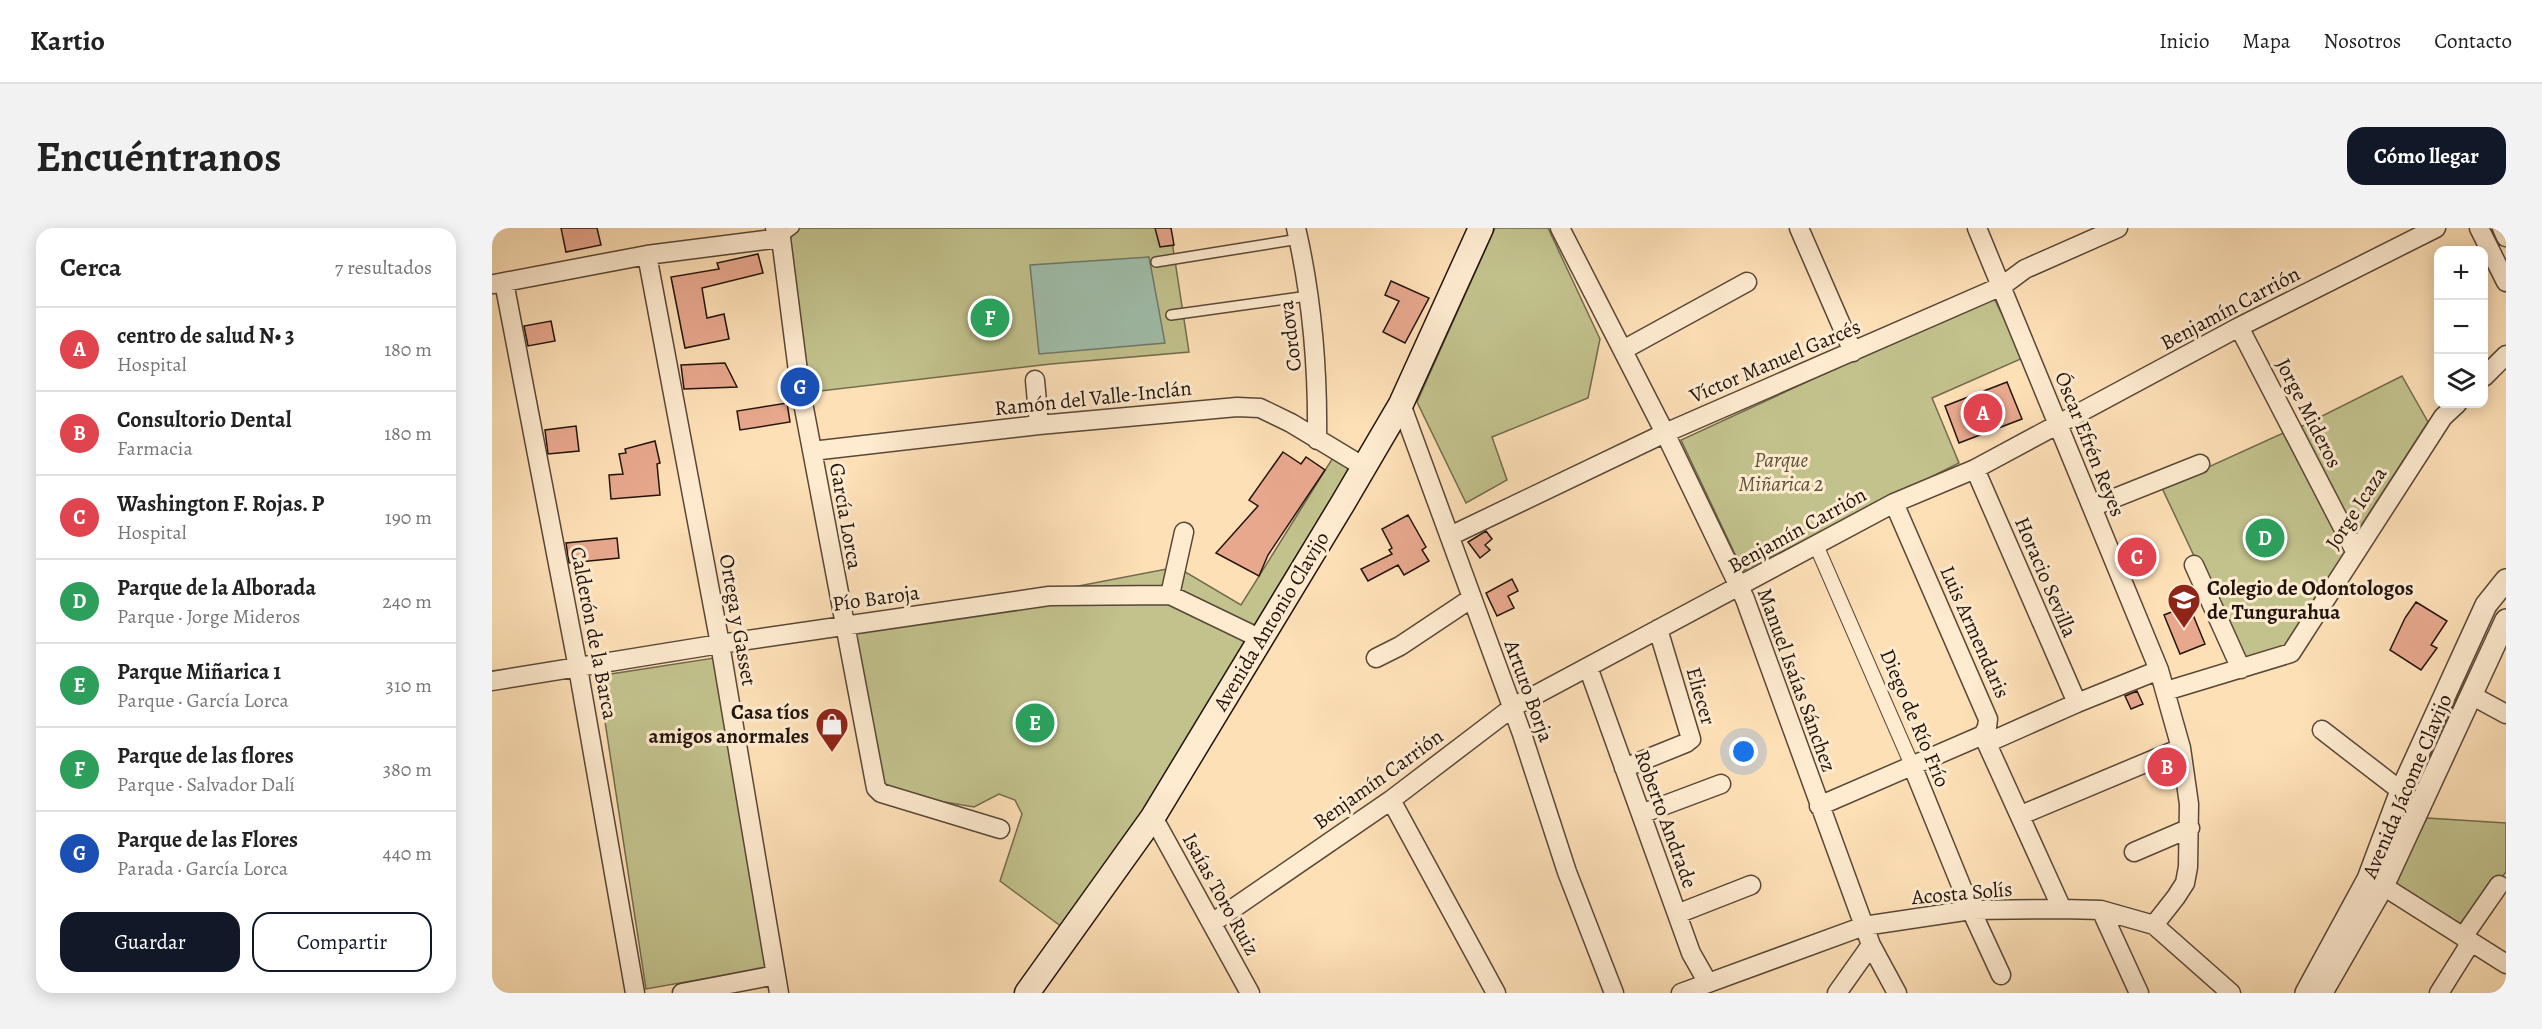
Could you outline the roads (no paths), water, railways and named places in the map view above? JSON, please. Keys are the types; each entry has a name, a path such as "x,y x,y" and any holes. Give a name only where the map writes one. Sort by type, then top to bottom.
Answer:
{"main road":[{"name":"Avenida Antonio Clavijo","path":"1027,993 1153,817 1364,467 1401,404 1481,228"}],"street":[{"name":"Manuel Isaías Sánchez","path":"1560,228 1665,433 1739,587 1871,945 1898,993"},
{"path":"1798,228 1853,352"},
{"name":"Óscar Efrén Reyes","path":"1977,228 2159,670 2181,747 2189,804 2188,867 2185,883 2154,925"},
{"name":"Víctor Manuel Garcés","path":"1450,536 1665,433 2002,286 2025,269 2118,228"},
{"name":"Benjamín Carrión","path":"1212,923 1391,800 1512,708 1894,503 1975,469 2239,327 2436,228"},
{"path":"2479,228 2506,282"},
{"path":"2502,228 2506,237"},
{"path":"498,283 783,232"},
{"name":"García Lorca","path":"783,232 800,387 876,788 881,793 1000,829"},
{"name":"Cordova","path":"1298,233 1318,383 1317,440"},
{"name":"Ortega y Gasset","path":"647,255 720,644 778,984"},
{"path":"1623,350 1747,282"},
{"name":"Calderón de la Barca","path":"498,283 578,668 635,993"},
{"name":"Jorge Mideros","path":"2239,327 2355,551"},
{"path":"2488,373 2506,355"},
{"path":"1035,380 1039,425"},
{"name":"Arturo Borja","path":"1401,404 1512,708 1567,872 1614,993"},
{"name":"Ramón del Valle-Inclán","path":"812,451 1039,425 1237,407 1260,408 1291,423 1364,467"},
{"name":"Jorge Icaza","path":"2166,691 2291,653 2443,417 2453,408"},
{"path":"2092,507 2200,464"},
{"name":"Horacio Sevilla","path":"1975,469 2077,703"},
{"name":"Luis Armendaris","path":"1894,503 1988,718 1985,739 2062,909"},
{"path":"1170,594 1184,532"},
{"name":"Diego de Río Frío","path":"1816,545 1912,765 1971,910 2001,975"},
{"path":"2194,565 2241,669"},
{"name":"Avenida Jácome Clavijo","path":"2306,993 2375,882 2401,791 2486,605 2506,580"},
{"name":"Pío Baroja","path":"492,681 844,625 1049,596 1170,594 1259,638"},
{"path":"1376,658 1400,646 1472,598"},
{"path":"2486,605 2506,620"},
{"name":"Avenida Jácome Clavijo","path":"2322,993 2506,620"},
{"name":"Eliecer","path":"1624,768 1686,744 1691,739 1658,629"},
{"name":"Roberto Andrade","path":"1588,667 1691,952 1708,983"},
{"path":"1819,806 1912,765 1985,739 2159,670"},
{"path":"2471,695 2506,714"},
{"path":"2322,729 2401,791"},
{"path":"2021,816 2181,747"},
{"path":"1641,814 1721,784"},
{"path":"1391,800 1496,993"},
{"name":"Isaías Toro Ruiz","path":"1153,817 1250,993"},
{"path":"2134,852 2190,828"},
{"path":"2375,882 2506,964"},
{"path":"1677,914 1751,885"},
{"path":"2439,993 2499,885"},
{"name":"Acosta Solís","path":"1681,993 1864,926 1971,910 2062,909 2101,910 2154,925 2231,993"},
{"path":"2101,910 2139,993"},
{"path":"1837,993 1871,945"},
{"path":"682,993 778,984"}],"lane":[{"path":"1156,262 1298,233"},
{"path":"1171,315 1308,296"}],"place":[{"name":"Parque de las flores","path":"990,318"},
{"name":"Parque de las Flores","path":"800,387"},
{"name":"centro de salud N• 3","path":"1983,413"},
{"name":"Parque de la Alborada","path":"2265,538"},
{"name":"Washington F. Rojas. P","path":"2137,557"},
{"name":"Colegio de Odontologos de Tungurahua","path":"2184,629"},
{"name":"Parque Miñarica 1","path":"1035,723"},
{"name":"Casa tíos amigos anormales","path":"832,753"},
{"name":"Consultorio Dental","path":"2167,767"}],"park label":[{"name":"Parque Miñarica 2","path":"1781,472"}]}
